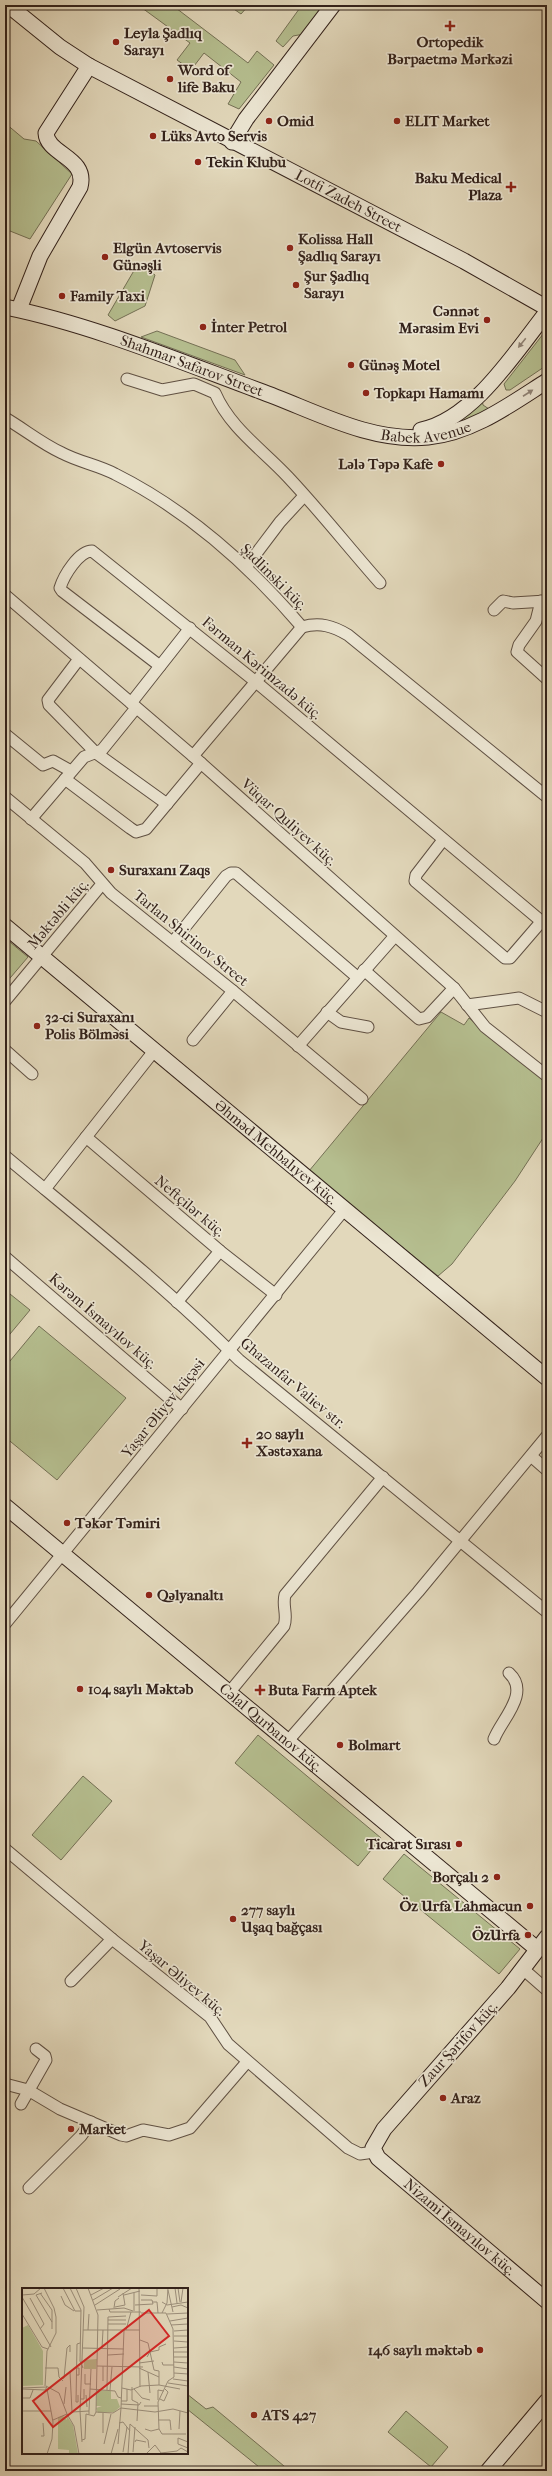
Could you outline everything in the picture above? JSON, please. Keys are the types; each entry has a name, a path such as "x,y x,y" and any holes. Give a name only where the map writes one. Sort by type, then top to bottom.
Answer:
{"street":[{"name":"Lotfi Zadeh Street","path":"8,5 64,50 89,66 232,142 464,261 547,308"},
{"path":"232,142 246,119 333,5"},
{"path":"12,308 80,187 82,179 77,166 48,141 46,133 89,66"},
{"name":"Shahmar Safarov Street","path":"12,308 125,342 380,433"},
{"name":"Babek Avenue","path":"380,433 425,429 445,422 470,403 492,380 547,312"},
{"path":"204,388 210,373"},
{"path":"127,379 162,390 194,384 215,393 220,406 244,435 273,461 380,583"},
{"path":"492,380 488,393 491,400 502,406 509,405"},
{"name":"Babek Avenue","path":"380,433 409,438 442,434 474,424 509,405 547,380"},
{"name":"Şadlinski küç.","path":"5,418 60,453 116,474 168,505 246,567 277,597 302,627 312,624 328,625 348,636 547,797"},
{"path":"246,567 280,522 304,496"},
{"name":"Fərman Kərimzadə küç.","path":"160,666 62,591 60,588 62,582 82,554 92,551 190,628 544,924"},
{"name":"Vüqar Quliyev küç.","path":"5,595 197,760 394,937 454,988 485,1027 547,1076"},
{"path":"494,610 503,601 513,603 544,601 536,621 519,645 517,652 547,679"},
{"path":"5,734 43,765 53,761 136,832 146,829 167,804 197,760 256,682 302,627"},
{"path":"31,819 84,757 96,753 108,744 160,666 190,628"},
{"path":"79,659 48,700 49,705 96,753 167,804"},
{"name":"Tarlan Shirinov Street","path":"5,797 85,863 102,884 362,1099"},
{"path":"443,840 416,875 415,881 505,958 510,958 544,924"},
{"path":"173,942 226,876 231,873 236,874 419,1019 427,1017 454,988"},
{"name":"Məktəbli küç.","path":"5,1001 102,884"},
{"name":"Əhməd Mehbalıyev küç.","path":"5,926 547,1378"},
{"path":"298,1046 394,937"},
{"path":"193,1040 233,991"},
{"path":"467,1005 518,998 547,1012"},
{"path":"327,1012 341,1022 368,1027"},
{"path":"5,1050 32,1074"},
{"path":"45,1189 154,1051"},
{"name":"Neftçilər küç.","path":"86,1137 220,1251 276,1295"},
{"name":"Ghazanfar Valiev str.","path":"5,1156 177,1302 229,1351 547,1612"},
{"name":"Yaşar Əliyev küçəsi","path":"5,1624 276,1295 344,1210"},
{"path":"177,1302 220,1251"},
{"name":"Kərəm İsmayılov küç.","path":"5,1256 182,1408"},
{"path":"287,1742 461,1541 547,1436"},
{"path":"531,1456 547,1470"},
{"path":"228,1694 284,1626 286,1620 283,1602 285,1595 383,1477"},
{"name":"Cəlal Qurbanov küç.","path":"5,1506 228,1694 537,1949"},
{"path":"494,1738 498,1727 515,1703 515,1680 509,1673"},
{"name":"Yaşar Əliyev küç.","path":"5,1849 112,1939 210,2018 228,2044 247,2062 348,2148 360,2154 374,2152"},
{"name":"Zaur Şərifov küç.","path":"374,2152 377,2137 523,1969 547,1937"},
{"path":"71,1980 112,1939"},
{"path":"523,1969 547,1990"},
{"path":"21,2104 46,2060 45,2056 36,2049"},
{"path":"5,2084 28,2090 60,2108 126,2136 143,2130 169,2135 184,2131 200,2118 247,2062"},
{"path":"29,2188 81,2136 91,2122"},
{"name":"Nizami İsmayılov küç.","path":"374,2152 378,2158 547,2301"},
{"path":"489,2471 547,2401"}],"green space":[{"path":"138,5 172,5 248,63 257,51 274,65 239,109 228,104 241,82 204,53 191,70 177,60 190,43"},
{"path":"228,5 249,5 241,14"},
{"path":"302,5 326,5 304,34 293,36 283,47 276,41"},
{"path":"5,123 24,139 36,141 72,174 30,239 10,231 5,232"},
{"path":"139,262 155,275 145,306 115,321 108,315"},
{"path":"547,329 547,365 510,390 506,390 504,384"},
{"path":"157,331 235,360 245,375 141,337"},
{"path":"482,399 483,405 489,409 478,416 449,426"},
{"path":"5,938 28,957 5,984"},
{"path":"441,1012 464,1025 469,1018 547,1083 547,1132 515,1181 452,1264 438,1276 309,1171"},
{"path":"5,1290 30,1310 5,1340"},
{"path":"39,1326 126,1398 57,1480 5,1437 5,1367"},
{"path":"258,1735 381,1838 358,1866 235,1763"},
{"path":"83,1776 112,1801 61,1860 32,1835"},
{"path":"404,1854 520,1949 499,1974 383,1879"},
{"path":"188,2395 206,2409 213,2407 290,2471 264,2471 188,2410"},
{"path":"406,2411 448,2447 431,2467 388,2432"}],"place":[{"name":"Ortopedik Bərpaetmə Mərkəzi","path":"450,26"},
{"name":"Leyla Şadlıq Sarayı","path":"116,42"},
{"name":"Word of life Baku","path":"170,79"},
{"name":"Omid","path":"269,121"},
{"name":"ELIT Market","path":"397,121"},
{"name":"Lüks Avto Servis","path":"153,136"},
{"name":"Tekin Klubu","path":"198,162"},
{"name":"Baku Medical Plaza","path":"511,187"},
{"name":"Kolissa Hall Şadlıq Sarayı","path":"290,248"},
{"name":"Elgün Avtoservis Günəşli","path":"105,257"},
{"name":"Şur Şadlıq Sarayı","path":"296,285"},
{"name":"Family Taxi","path":"62,296"},
{"name":"Cənnət Mərasim Evi","path":"487,320"},
{"name":"İnter Petrol","path":"203,327"},
{"name":"Günəş Motel","path":"351,365"},
{"name":"Topkapı Hamamı","path":"366,393"},
{"name":"Lələ Təpə Kafe","path":"441,464"},
{"name":"Suraxanı Zaqs","path":"111,870"},
{"name":"32-ci Suraxanı Polis Bölməsi","path":"37,1026"},
{"name":"20 saylı Xəstəxana","path":"247,1443"},
{"name":"Təkər Təmiri","path":"67,1523"},
{"name":"Qəlyanaltı","path":"149,1595"},
{"name":"104 saylı Məktəb","path":"80,1689"},
{"name":"Buta Farm Aptek","path":"260,1690"},
{"name":"Bolmart","path":"340,1745"},
{"name":"Ticarət Sırası","path":"459,1844"},
{"name":"Borçalı 2","path":"497,1877"},
{"name":"Öz Urfa Lahmacun","path":"530,1906"},
{"name":"277 saylı Uşaq bağçası","path":"233,1919"},
{"name":"ÖzUrfa","path":"528,1935"},
{"name":"Araz","path":"443,2098"},
{"name":"Market","path":"71,2129"},
{"name":"146 saylı məktəb","path":"480,2350"},
{"name":"ATS 427","path":"254,2415"}]}
